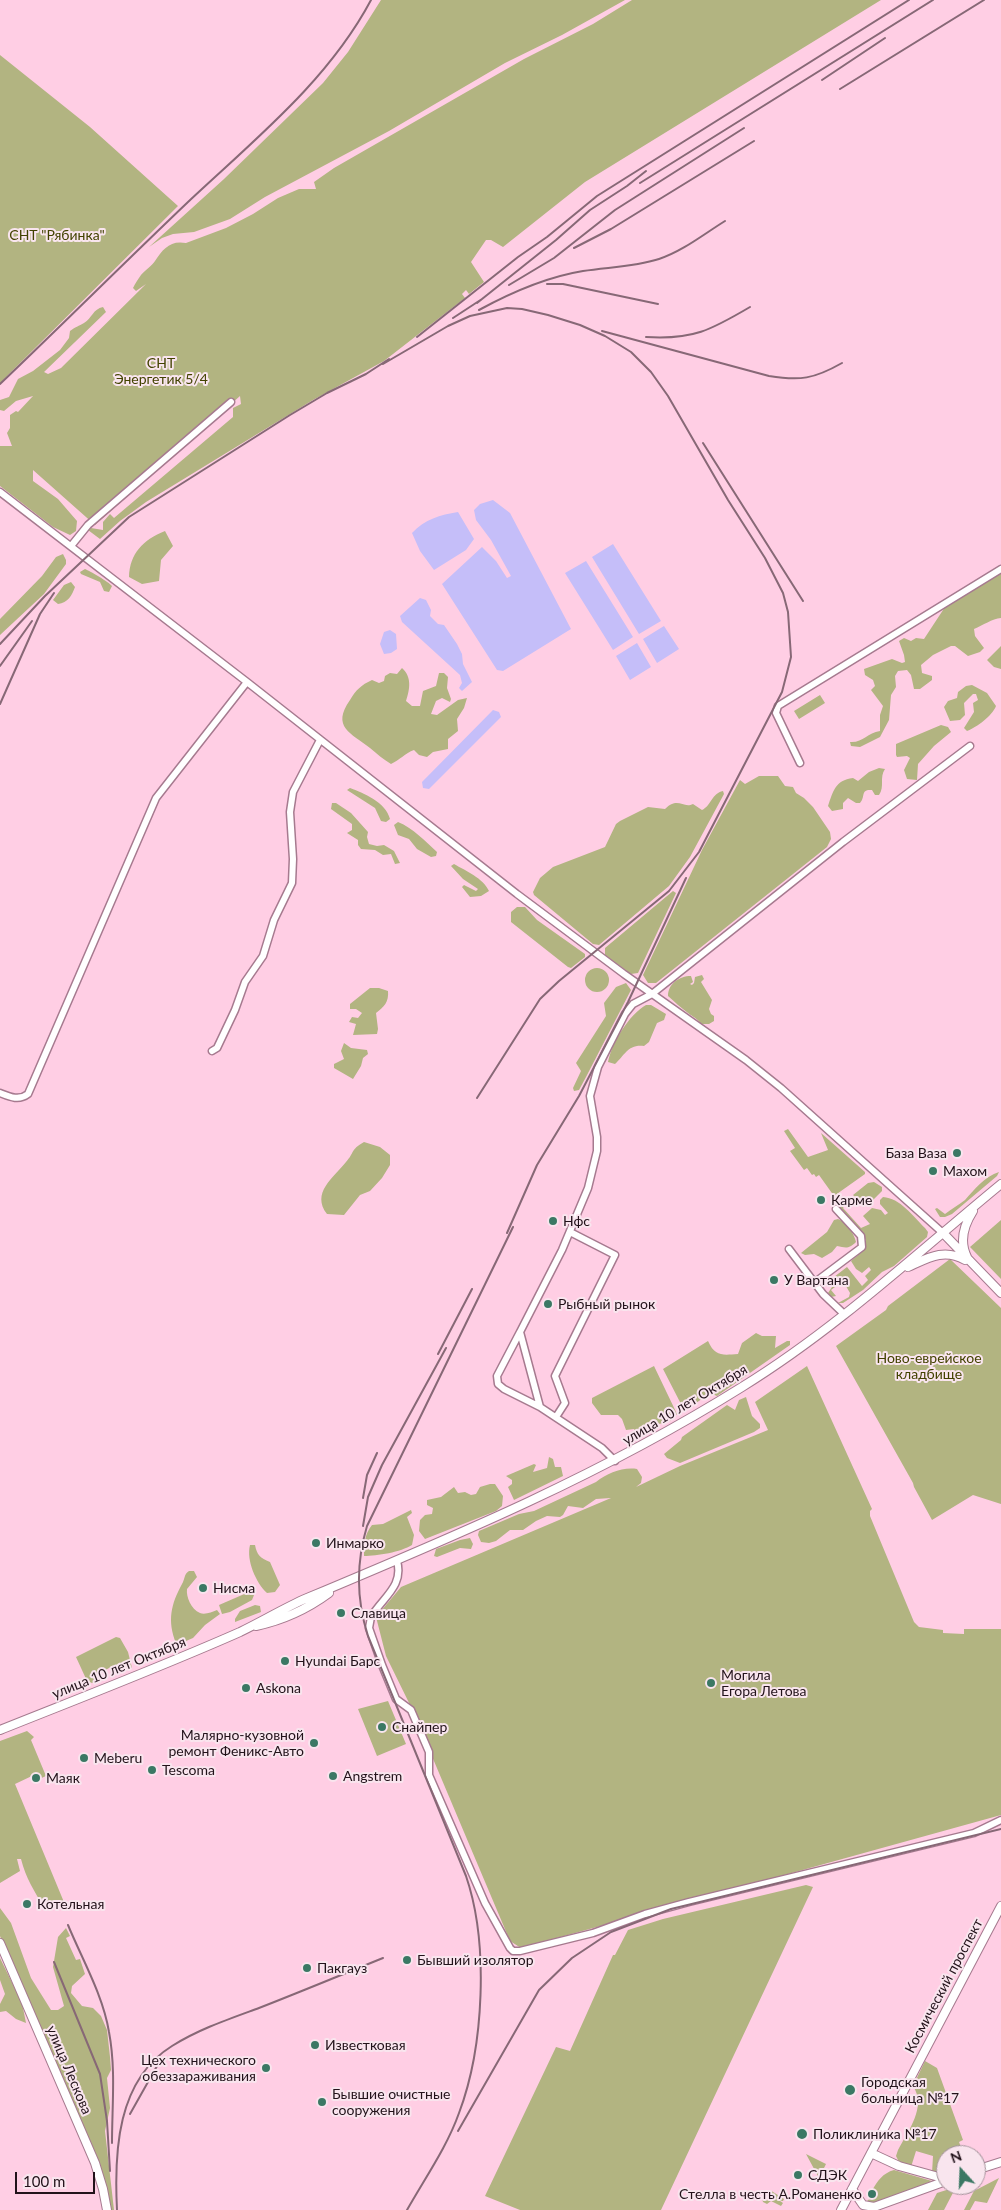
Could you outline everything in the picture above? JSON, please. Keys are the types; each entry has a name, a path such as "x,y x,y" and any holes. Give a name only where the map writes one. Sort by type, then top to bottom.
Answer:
{"main road":[{"name":"улица 10 лет Октября","path":"0,1730 247,1628 290,1616 312,1605 342,1584 513,1510 615,1461 744,1386 844,1314 944,1234 1001,1184"},
{"path":"969,1262 964,1252 963,1236 967,1222 980,1201"},
{"path":"944,1234 1001,1293"},
{"path":"899,1270 941,1254 952,1254 969,1262"},
{"name":"Космический проспект","path":"841,2210 1001,1906"},
{"name":"улица Лескова","path":"0,1943 95,2163 107,2210"},
{"path":"870,2154 936,2178"},
{"path":"986,2167 1001,2162"},
{"path":"852,2189 863,2204 870,2208 936,2184"}],"street":[{"path":"71,546 88,525 231,402"},
{"path":"0,492 247,682 517,894 652,994 746,1060 781,1088 944,1234"},
{"path":"800,763 776,714 778,706 1001,569"},
{"path":"0,1092 14,1098 23,1098 28,1094 156,798 247,682"},
{"path":"212,1051 217,1048 245,982 263,956 274,920 292,882 293,859 290,812 293,792 320,740"},
{"path":"615,1461 602,1448 556,1417 504,1389 498,1384 497,1376 570,1232 588,1188 594,1166 597,1137 590,1096 598,1067 625,1014 633,1004 652,994 836,848 970,746"},
{"path":"814,1283 858,1252 862,1247 861,1236 836,1208"},
{"path":"556,1417 565,1403 555,1376 615,1255 570,1232"},
{"path":"789,1249 822,1294 844,1314"},
{"path":"520,1332 540,1408"},
{"path":"397,1561 399,1575 393,1588 368,1622 370,1635 394,1696 410,1710 427,1748 429,1775 485,1903 513,1951 520,1951 593,1933 645,1914 689,1902 974,1833 1001,1820"}],"green space":[{"path":"381,0 625,0 562,35 505,63 389,131 265,197 230,219 194,232 173,234 162,238 149,247 224,179 323,83 348,52"},
{"name":"СНТ Энергетик 5/4","path":"632,0 881,0 585,182 503,247 491,240 486,240 471,262 484,282 469,294 466,290 462,294 465,298 384,361 313,400 146,502 100,539 88,530 91,528 103,530 103,522 110,514 114,518 233,417 233,408 241,404 240,396 95,525 33,470 33,481 58,499 77,521 76,531 70,535 53,527 0,486 0,446 12,446 7,433 10,428 10,415 16,411 18,412 33,396 16,401 4,411 0,410 0,400 9,397 18,379 33,371 60,350 69,338 70,331 84,323 97,310 103,307 106,312 44,372 48,374 61,368 146,284 136,291 133,288 141,275 168,246 180,242 186,243 226,228 278,198 299,189 316,189 314,182 334,168 524,59 593,24"},
{"name":"СНТ \"Рябинка\"","path":"0,55 90,127 178,206 0,383"},
{"path":"165,531 173,546 161,560 159,581 142,584 129,577 132,561 139,548 150,539"},
{"path":"63,554 66,564 44,594 0,635 0,619 42,576 56,557"},
{"path":"85,569 110,584 112,586 109,592 104,591 100,582 81,574 80,572"},
{"path":"1001,573 1001,618 974,629 975,636 984,648 980,652 968,656 955,646 951,646 933,655 921,665 922,673 932,676 932,680 920,689 914,689 911,675 907,670 898,671 895,676 896,687 891,695 889,720 880,737 860,747 851,746 850,742 858,741 880,731 880,715 883,706 871,690 875,686 873,680 865,675 864,669 892,659 902,663 905,662 899,641 904,638 911,641 916,638 924,639 945,607"},
{"path":"71,582 75,587 71,596 58,604 53,600 64,585"},
{"path":"1001,646 1001,669 994,667 987,660"},
{"path":"402,668 409,679 406,701 412,706 420,706 423,691 436,686 439,673 444,673 448,677 447,688 451,699 450,702 442,698 436,701 431,714 437,715 458,700 467,698 464,708 457,719 458,731 448,739 448,749 433,752 427,757 419,755 414,750 391,764 350,733 343,723 342,717 350,700 362,686 372,680 379,683 384,681 385,676 390,673 397,674"},
{"path":"972,685 987,693 996,706 984,721 967,731 964,728 974,712 973,703 978,700 976,694 973,694 964,703 965,715 960,720 950,721 944,707 948,701 957,698 958,692 966,686"},
{"path":"820,695 825,703 799,719 794,711"},
{"path":"941,725 948,727 951,732 934,746 918,764 917,780 907,779 904,770 910,758 907,756 897,757 896,744"},
{"path":"879,768 885,769 879,795 875,795 872,790 868,790 865,792 860,803 856,803 848,798 843,803 843,809 832,811 828,806 838,784 853,778 858,781 869,772"},
{"path":"759,776 778,776 785,786 793,787 796,793 813,807 830,832 831,839 827,847 656,983 648,983 643,975 702,850 740,780 745,784"},
{"path":"350,788 379,803 388,813 390,819 386,822 381,821 375,808 347,790"},
{"path":"723,791 724,794 690,857 669,886 599,945 593,944 534,895 533,892 540,878 553,867 605,847 616,824 620,821 648,807 665,809 673,803 693,804 702,810 708,806 716,794"},
{"path":"332,803 336,803 351,813 368,832 369,844 384,845 394,851 400,863 395,864 391,854 383,855 375,850 361,849 358,845 358,840 347,833 352,830 352,824 331,809"},
{"path":"398,822 423,839 437,852 436,856 431,857 417,849 409,839 398,835 394,825"},
{"path":"454,864 483,882 489,891 481,896 470,897 462,887 464,885 476,891 478,889 463,879 451,866"},
{"path":"673,891 676,893 638,973 631,974 605,955 605,948"},
{"path":"517,907 525,907 537,920 585,954 585,957 571,968 568,967 511,922 511,912"},
{"path":"597,968 605,972 609,980 605,988 597,992 589,988 585,980 589,972"},
{"path":"702,975 704,979 701,982 712,1000 709,1009 714,1016 714,1021 709,1024 701,1024 668,996 672,984 678,979 691,976 693,982 690,984 692,985 695,977"},
{"path":"626,983 631,990 579,1090 574,1091 573,1088 581,1071 576,1063 606,1016 604,1003 616,987"},
{"path":"370,988 388,991 388,998 385,1004 376,1013 377,1034 353,1035 356,1024 349,1022 352,1017 358,1018 362,1013 356,1009 350,1009 350,1004"},
{"path":"646,1005 651,1005 666,1014 664,1020 657,1023 649,1042 644,1046 630,1048 615,1064 608,1062 613,1046 622,1030 633,1015"},
{"path":"344,1043 351,1048 367,1050 368,1054 363,1058 361,1066 353,1079 334,1068 334,1064 344,1059 341,1051"},
{"path":"788,1129 808,1157 828,1150 821,1133 865,1174 834,1196 819,1175 816,1177 814,1174 812,1175 807,1168 804,1170 790,1151 795,1148 784,1131"},
{"path":"364,1142 380,1147 390,1155 390,1165 382,1178 370,1191 360,1195 344,1215 327,1214 321,1199 326,1186 355,1149"},
{"path":"999,1172 997,1176 952,1214 940,1217 935,1209 937,1208 945,1214 965,1200 984,1180"},
{"path":"874,1182 882,1187 882,1191 870,1203 863,1204 853,1195 868,1183"},
{"path":"883,1197 889,1198 906,1208 928,1232 927,1237 894,1266 882,1272 863,1290 843,1303 838,1303 849,1297 850,1293 843,1281 831,1290 836,1296 831,1297 828,1293 836,1281 834,1277 847,1267 862,1286 868,1280 865,1276 871,1270 869,1267 862,1273 856,1269 851,1261 864,1250 866,1240 837,1205 841,1202 845,1205 843,1208 861,1228 870,1224 863,1216 872,1208 881,1210 885,1215 888,1213 880,1204 880,1200"},
{"path":"838,1219 847,1225 852,1232 856,1242 854,1244 847,1247 837,1246 832,1252 822,1258 814,1254 805,1255 801,1253 827,1232 834,1220"},
{"path":"1001,1220 1001,1279 970,1247"},
{"name":"Ново-еврейское кладбище","path":"950,1259 1001,1308 1001,1504 973,1495 932,1520 836,1346 886,1310 888,1306"},
{"path":"756,1333 762,1336 776,1336 775,1348 787,1341 790,1341 790,1345 717,1396 710,1393 692,1406 682,1406 663,1369 708,1341 714,1350 720,1354 738,1354 742,1343"},
{"path":"654,1366 677,1414 670,1421 663,1424 647,1424 647,1431 638,1435 634,1429 626,1430 622,1419 618,1415 601,1415 592,1403 592,1398"},
{"path":"807,1366 872,1509 870,1516 914,1622 919,1627 943,1630 943,1633 964,1634 964,1629 1001,1629 1001,1815 521,1948 510,1941 412,1709 386,1656 376,1617 401,1587 611,1498 596,1499 583,1508 568,1506 560,1517 547,1516 523,1530 510,1530 496,1541 489,1543 481,1542 478,1535 479,1531 519,1514 534,1511 615,1471 637,1469 642,1477 641,1483 636,1487 680,1466 768,1430 755,1402"},
{"path":"746,1397 752,1416 760,1424 760,1428 680,1463 667,1458 664,1454 682,1437 727,1405 735,1410 739,1400"},
{"path":"549,1457 553,1459 555,1467 561,1467 563,1476 514,1500 508,1487 512,1484 512,1480 506,1476 534,1464 536,1465 533,1472 547,1468"},
{"path":"495,1484 503,1496 502,1506 496,1511 425,1539 419,1531 420,1520 425,1515 432,1514 433,1508 427,1505 427,1500 441,1497 454,1487 458,1493 476,1494 480,1487"},
{"path":"411,1510 412,1513 407,1517 414,1535 412,1545 389,1553 364,1556 366,1536 372,1525 383,1524"},
{"path":"470,1538 473,1544 471,1549 460,1548 437,1557 434,1556 436,1549"},
{"path":"250,1545 255,1545 260,1556 270,1562 280,1585 275,1592 267,1593 256,1577 249,1557"},
{"path":"189,1571 194,1571 197,1577 187,1589 188,1599 192,1606 202,1614 217,1610 220,1614 205,1625 193,1638 179,1644 176,1643 173,1635 171,1620 175,1599 185,1575"},
{"path":"250,1585 254,1595 252,1600 230,1612 222,1614 219,1605 249,1592 247,1586"},
{"path":"255,1605 260,1606 261,1612 235,1622 240,1611"},
{"path":"116,1637 120,1638 128,1652 132,1668 126,1670 111,1667 96,1676 95,1682 87,1681 76,1657"},
{"name":"Снайпер","path":"388,1701 406,1744 377,1756 358,1709"},
{"path":"27,1731 34,1737 31,1740 46,1776 37,1780 34,1775 15,1784 66,1907 44,1908 28,1879 21,1859 17,1859 20,1871 0,1883 0,1741"},
{"path":"806,1885 813,1887 661,2210 520,2210 485,2196 556,2047 570,2051 613,1955 615,1955 628,1930 663,1919"},
{"path":"0,1908 11,1923 31,1978 51,2010 58,2010 64,2006 53,1967 58,1937 66,1928 70,1936 66,1938 76,1960 80,1959 85,1974 72,1986 71,1993 82,2006 93,2008 101,2016 107,2030 111,2070 107,2078 110,2108 105,2131 114,2210 108,2210 108,2203 0,1936"},
{"path":"0,1958 22,2003 26,2023 16,2019 6,2011 0,2012 0,2004 5,1994 0,1980"},
{"path":"925,2061 937,2068 963,2140 959,2142 960,2145 936,2145 936,2174 932,2173 933,2156 916,2151 911,2167 900,2164 896,2156 911,2127 917,2110 917,2094 913,2086"},
{"path":"806,2154 826,2164 819,2178"},
{"path":"894,2170 932,2181 875,2204 866,2203 868,2200 876,2197 872,2191 878,2181 884,2175"},
{"path":"999,2178 987,2203 975,2201 970,2210 964,2210 972,2195 986,2195 986,2185"},
{"path":"770,2190 784,2199 780,2201 783,2203 781,2206 771,2201 767,2204 763,2202 762,2199 766,2195 772,2200 777,2199 769,2195"},
{"path":"936,2195 952,2195 944,2210 928,2210"}],"shaded area":[{"path":"493,500 510,513 571,629 503,671 497,670 442,584 482,547 496,561 507,578 511,576 491,540 476,520 474,510 480,504"},
{"path":"458,512 474,539 466,550 434,570 420,551 412,533 422,524 433,518"},
{"path":"613,544 661,621 639,634 592,557"},
{"path":"586,561 633,637 613,650 565,573"},
{"path":"420,598 426,600 431,610 430,616 438,624 444,625 462,654 463,664 472,682 462,691 459,688 462,683 460,675 402,622 400,616"},
{"path":"664,626 679,649 657,663 643,639"},
{"path":"390,630 396,634 397,649 391,653 384,654 380,644 384,632"},
{"path":"637,643 651,667 630,680 616,656"},
{"path":"493,710 499,712 501,717 429,789 423,788 422,782"}],"railway":[{"path":"0,384 288,108 334,57 371,0"},
{"path":"417,337 597,196 909,0"},
{"path":"640,183 933,0"},
{"path":"840,89 984,0"},
{"path":"822,80 885,38"},
{"path":"509,285 554,258 615,210 744,128"},
{"path":"574,248 611,229 754,141"},
{"path":"477,303 556,240 590,210 646,171"},
{"path":"479,310 517,291 556,277 583,271 640,264 668,256 725,221"},
{"path":"547,284 563,284 658,304"},
{"path":"453,318 482,299"},
{"path":"646,337 677,337 701,332 724,322 750,307"},
{"path":"383,364 448,326 470,316 507,308 522,309 548,315 580,325 605,336 631,352 651,372 668,396 728,500 765,558 783,593 788,612 791,657 782,692 699,852 669,891 559,981 540,999 477,1098"},
{"path":"602,331 780,378 807,377 842,363"},
{"path":"0,644 45,596 129,517 290,415 327,393 366,374 389,359"},
{"path":"703,443 803,601"},
{"path":"0,704 40,614 54,593"},
{"path":"0,666 32,621"},
{"path":"507,1233 537,1165 579,1096 628,1002 686,878"},
{"path":"407,2210 454,2126 467,2087 474,2058 478,2027 480,1995 478,1932 466,1876 368,1636 361,1608 359,1567 367,1526 513,1227"},
{"path":"438,1354 472,1289"},
{"path":"363,1526 368,1497 382,1465 446,1348"},
{"path":"363,1498 367,1475 377,1453"},
{"path":"458,2131 539,1990 572,1958 611,1932 671,1909 1001,1829"},
{"path":"68,1925 102,2004 109,2032 113,2074 112,2143"},
{"path":"117,2210 117,2165 123,2119 130,2098 140,2078 154,2060 172,2046 203,2029 383,1958"},
{"path":"54,1962 100,2074 107,2121 110,2171"},
{"path":"130,2114 157,2066"}],"place":[{"name":"База Ваза","path":"957,1153"},
{"name":"Махом","path":"933,1171"},
{"name":"Карме","path":"821,1200"},
{"name":"Нфс","path":"553,1221"},
{"name":"У Вартана","path":"774,1280"},
{"name":"Рыбный рынок","path":"548,1304"},
{"name":"Инмарко","path":"316,1543"},
{"name":"Нисма","path":"203,1588"},
{"name":"Славица","path":"341,1613"},
{"name":"Hyundai Барс","path":"285,1661"},
{"name":"Могила Егора Летова","path":"711,1683"},
{"name":"Askona","path":"246,1688"},
{"name":"Снайпер","path":"382,1727"},
{"name":"Малярно-кузовной ремонт Феникс-Авто","path":"314,1743"},
{"name":"Meberu","path":"84,1758"},
{"name":"Tescoma","path":"152,1770"},
{"name":"Angstrem","path":"333,1776"},
{"name":"Маяк","path":"36,1778"},
{"name":"Котельная","path":"27,1904"},
{"name":"Бывший изолятор","path":"407,1960"},
{"name":"Пакгауз","path":"307,1968"},
{"name":"Известковая","path":"315,2045"},
{"name":"Цех технического обеззараживания","path":"266,2068"},
{"name":"Городская больница №17","path":"850,2090"},
{"name":"Бывшие очистные сооружения","path":"322,2102"},
{"name":"Поликлиника №17","path":"802,2134"},
{"name":"СДЭК","path":"798,2175"},
{"name":"Стелла в честь А.Романенко","path":"872,2194"}]}
